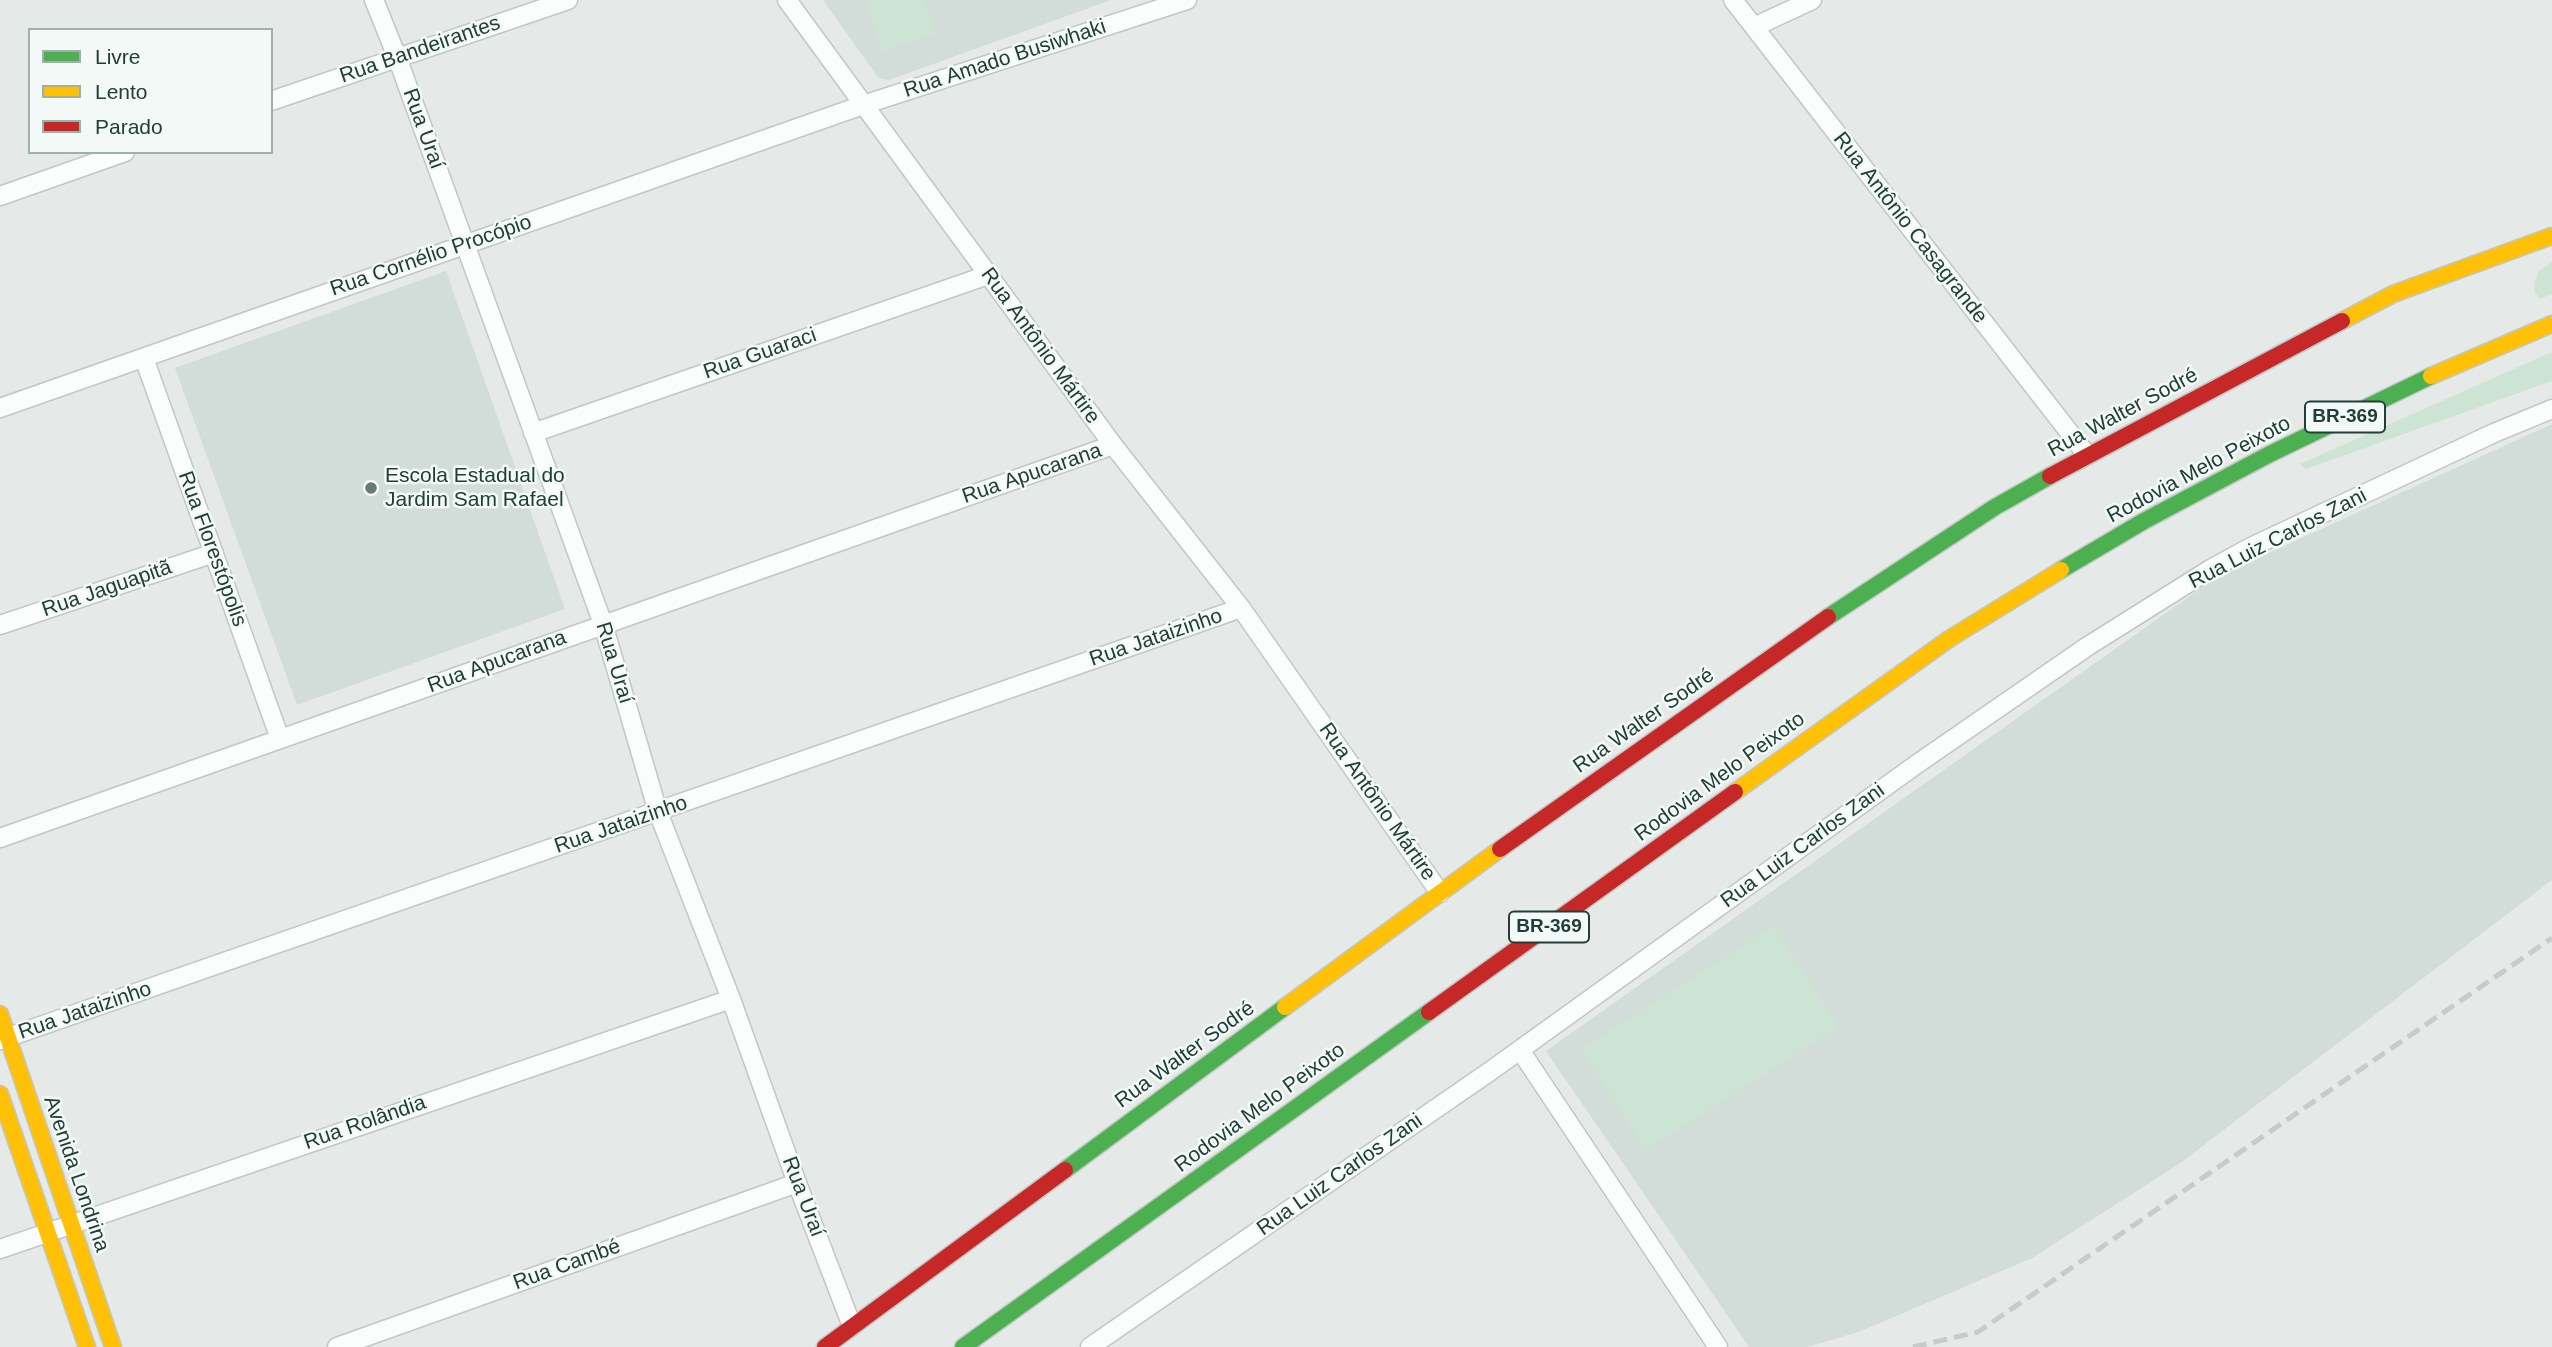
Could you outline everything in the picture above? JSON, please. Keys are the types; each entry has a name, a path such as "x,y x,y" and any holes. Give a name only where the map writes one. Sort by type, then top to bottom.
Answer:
{"street":[{"name":"Rua Uraí","path":"374,0 603,624 658,812 731,999 852,1326"},
{"name":"Rua Bandeirantes","path":"273,100 568,0"},
{"name":"Rua Antônio Mártire","path":"787,0 1113,445 1241,608 1440,892"},
{"name":"Rua Amado Busiwhaki","path":"863,105 1187,0"},
{"name":"Rua Antônio Casagrande","path":"1733,0 2087,455"},
{"path":"1754,27 1812,0"},
{"name":"Rua Cornélio Procópio","path":"0,408 863,105"},
{"path":"0,196 119,154"},
{"name":"Rua Walter Sodré","path":"825,1347 1440,892 1830,615 1995,507 2087,455 2393,294 2552,236"},
{"name":"Rua Guaraci","path":"533,433 988,275"},
{"name":"Rodovia Melo Peixoto","path":"963,1347 1959,632 2144,521 2269,455 2455,365 2552,324"},
{"name":"Rua Florestópolis","path":"144,358 280,739"},
{"name":"Rua Luiz Carlos Zani","path":"1090,1347 1520,1050 1917,764 2088,646 2208,570 2494,433 2552,409"},
{"name":"Rua Apucarana","path":"0,838 1113,445"},
{"name":"Rua Jaguapitã","path":"0,625 214,553"},
{"name":"Rua Jataizinho","path":"4,1039 1241,608"},
{"name":"Rua Rolândia","path":"0,1249 731,999"},
{"name":"Avenida Londrina","path":"0,1014 4,1039 113,1347"},
{"path":"1520,1050 1718,1347"},
{"path":"0,1094 87,1347"},
{"name":"Rua Cambé","path":"337,1347 797,1183"}],"shaded area":[{"path":"823,0 1111,0 889,80 881,79 875,73"},
{"name":"Escola Estadual do Jardim Sam Rafael","path":"446,271 565,609 297,705 175,368"},
{"path":"2552,424 2552,880 2179,1164 2032,1258 1861,1331 1808,1347 1749,1347 1546,1051 2207,584 2249,562"}],"green space":[{"path":"865,0 924,0 935,34 882,52"},
{"path":"2552,262 2552,294 2540,299 2534,291 2535,281 2539,271"},
{"path":"2552,352 2552,381 2306,469 2300,464"},
{"path":"1774,926 1839,1027 1646,1150 1581,1049"}],"railway":[{"path":"1913,1347 1978,1332 2552,938"}],"traffic: fast":[{"path":"2061,570 2144,521 2268,455 2431,376"},
{"path":"1828,617 1995,507 2050,476"},
{"path":"1065,1170 1285,1007"},
{"path":"963,1347 1429,1012"}],"traffic: slow":[{"path":"2342,321 2393,294 2552,236"},
{"path":"2431,376 2552,324"},
{"path":"1735,792 1949,639 2061,570"},
{"path":"1285,1007 1500,849"},
{"path":"0,1014 113,1347"},
{"path":"0,1094 87,1347"}],"traffic: jam":[{"path":"2050,476 2342,321"},
{"path":"1500,849 1828,617"},
{"path":"1429,1012 1735,792"},
{"path":"825,1347 1065,1170"}],"place":[{"name":"Escola Estadual do Jardim Sam Rafael","path":"371,488"}]}
